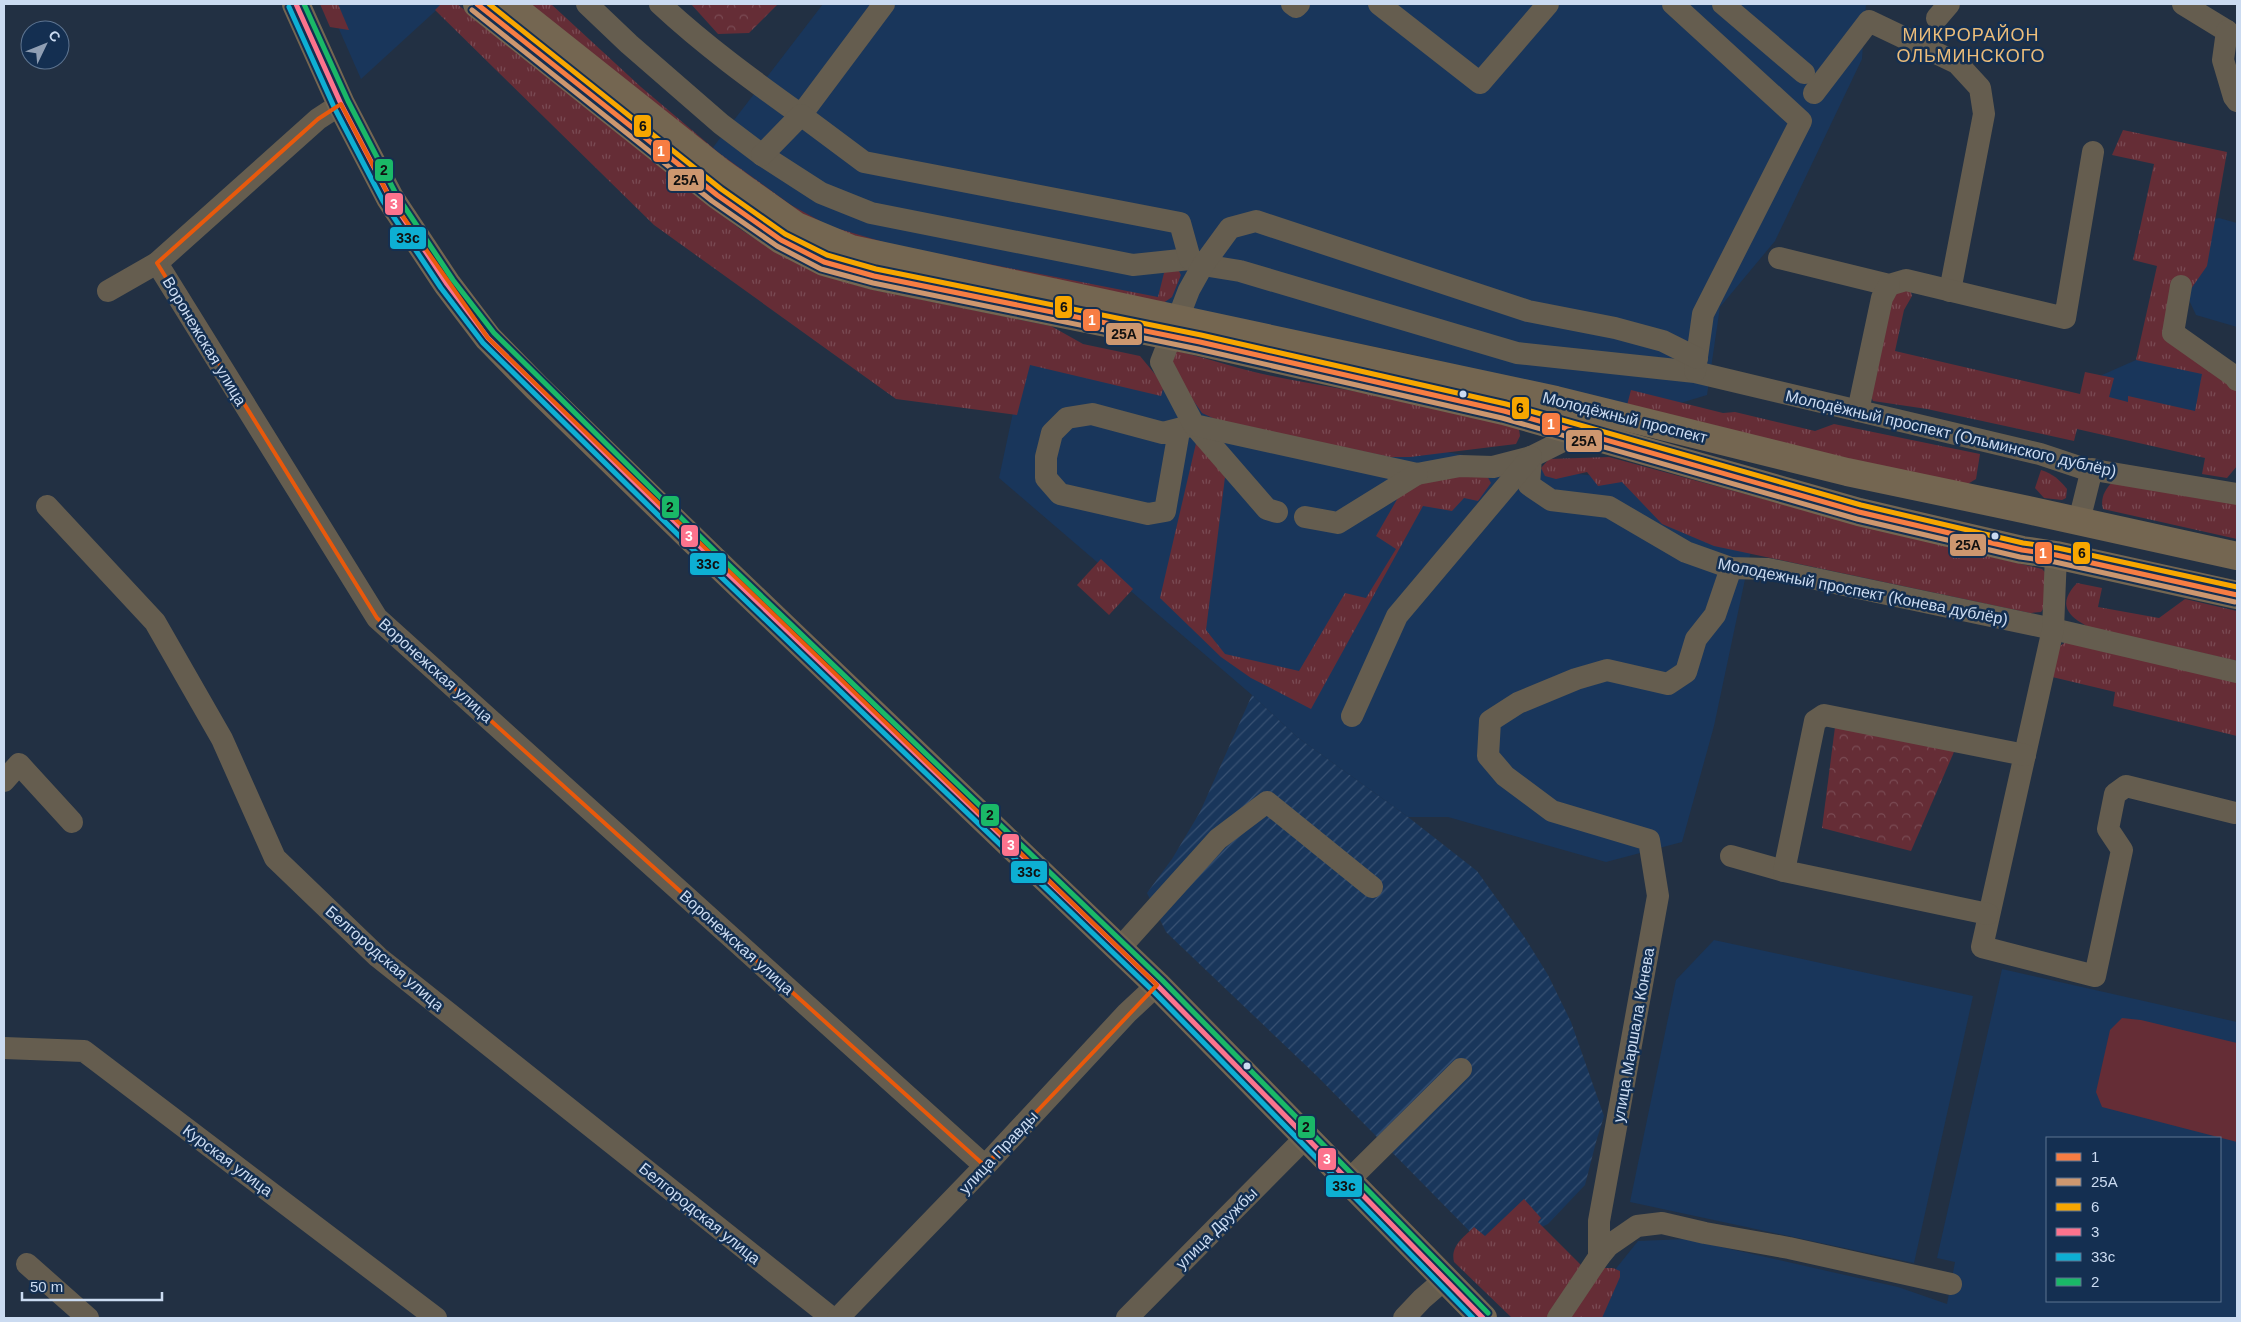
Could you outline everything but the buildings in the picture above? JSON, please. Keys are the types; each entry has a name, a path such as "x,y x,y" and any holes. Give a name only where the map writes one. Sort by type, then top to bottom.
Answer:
{"main road":[{"name":"Молодёжный проспект","path":"477,4 717,196 781,240 824,262 874,276 1174,328 1556,400 1847,472 2237,556"},
{"name":"Молодёжный проспект","path":"509,4 718,171 796,226 851,249 1174,328 1200,342 1495,409 1860,512 2022,550 2056,555 2237,595"},
{"path":"297,5 341,104 390,198 447,284 488,338 669,517 1157,985 1483,1318"},
{"path":"2056,555 2079,522"}],"street":[{"path":"587,4 629,44 714,118 762,155 821,193 871,213 1133,265 1197,262 1240,271 1517,352 1696,365"},
{"path":"660,4 744,74 864,162 1180,223 1197,262"},
{"path":"762,155 801,114 884,4"},
{"path":"1292,4 1296,7 1299,4"},
{"path":"1379,4 1480,83 1548,4"},
{"path":"1672,4 1801,121 1703,314 1696,365"},
{"path":"1723,4 1809,83 1869,21 1957,63 1980,88 1984,114 1950,291"},
{"path":"2183,4 2232,25 2223,60 2237,102"},
{"name":"Воронежская улица","path":"341,104 318,119 158,263 377,618 985,1166"},
{"path":"1779,258 1889,285 1906,280 2065,318 2093,152"},
{"path":"1277,512 1267,509 1187,428 1161,362 1197,262 1230,228 1256,221 1528,312 1615,328 1663,341 1696,365"},
{"path":"108,291 158,263"},
{"path":"1858,411 1882,298 1889,285"},
{"path":"2180,286 2173,332 2237,380"},
{"name":"Молодёжный проспект (Ольминского дублёр)","path":"1696,365 1858,411 2040,454 2092,469 2237,494"},
{"path":"1187,428 1165,511 1148,514 1060,494 1046,478 1046,456 1052,433 1067,418 1092,414 1162,433 1187,428 1417,474"},
{"path":"1305,517 1338,523 1417,474 1460,466 1493,467 1531,458 1580,433"},
{"path":"1352,716 1397,616 1531,458"},
{"name":"Молодежный проспект (Конева дублёр)","path":"1531,458 1529,485 1551,500 1609,507 1686,552 1731,568 1768,569 2053,629 2237,672"},
{"path":"2079,522 2092,469"},
{"name":"Белгородская улица","path":"46,506 155,622 222,739 275,858 378,957 832,1318"},
{"path":"2056,555 2053,629 1982,947 2095,976 2122,850 2108,829 2115,794 2126,786 2235,813"},
{"name":"улица Маршала Конева","path":"1599,1257 1599,1221 1658,896 1649,840 1552,811 1504,776 1488,756 1490,721 1518,703 1576,679 1607,670 1668,684 1686,672 1696,639 1715,615 1731,568"},
{"path":"1784,871 1815,721 1824,715 2025,755"},
{"path":"4,781 19,764 72,822"},
{"path":"1119,949 1218,839 1267,802 1372,887"},
{"path":"1731,856 1784,871 1988,914"},
{"name":"улица Правды","path":"838,1318 985,1166 1127,1013 1157,985"},
{"name":"Курская улица","path":"4,1048 84,1051 436,1318"},
{"path":"1348,1181 1461,1069"},
{"name":"улица Дружбы","path":"1127,1318 1305,1138"},
{"path":"1558,1318 1608,1246 1637,1226 1662,1223 1705,1233 1789,1248 1951,1284"},
{"path":"27,1264 88,1318"},
{"path":"1404,1318 1444,1280"}],"highlighted area":[{"path":"341,104 390,198 488,338 1157,985 985,1166 377,618 157,263 318,119"}],"shaded area":[{"path":"328,4 443,4 361,79"},
{"path":"823,4 1866,4 1862,59 1775,241 1720,307 1707,395 1651,412 1410,354 949,260 822,226 711,150"},
{"path":"2219,218 2237,223 2237,327 2196,315 2189,300 2203,222"},
{"path":"2148,338 2202,359 2211,416 2109,418 2093,379 2136,360"},
{"path":"1063,351 1401,444 1560,472 1624,479 1759,513 1714,726 1682,842 1606,862 1448,817 1408,817 1297,737 1252,695 999,478 1024,361"},
{"path":"1252,695 1297,737 1408,817 1477,871 1525,938 1548,975 1571,1022 1604,1116 1585,1185 1548,1224 1490,1252 1317,1076 1166,932 1147,893 1172,859 1200,812"},
{"path":"1714,940 1973,996 1914,1263 1630,1202 1676,980"},
{"path":"2002,969 2237,1022 2237,1318 1590,1318 1602,1286 1638,1241 1686,1239 1898,1287 1947,1304 1955,1262 1937,1258"}],"green space":[{"path":"320,4 338,4 349,30 330,27"},
{"path":"441,4 457,4 740,229 777,253 825,276 869,289 1051,326 1083,344 1140,356 1164,385 1161,396 1030,365 1017,415 896,399 654,225 435,10"},
{"path":"524,4 551,4 641,87 719,153 791,205 829,226 897,246 1158,297 1164,273 1170,267 1178,269 1181,275 1172,297 1162,304 869,246 780,205"},
{"path":"691,4 778,4 749,33 718,34"},
{"path":"2123,130 2227,152 2207,266 2186,296 2181,340 2230,376 2237,394 2237,466 2227,478 2202,474 2205,458 2077,429 2074,441 1927,409 1873,401 1869,392 1886,300 1909,286 1912,296 1904,310 1895,351 2080,394 2085,372 2114,378 2109,397 2128,402 2128,396 2195,411 2202,374 2136,360 2157,266 2133,260 2154,164 2112,155"},
{"path":"1171,351 1181,352 1265,375 1399,399 1459,412 1519,429 1520,436 1516,444 1410,457 1390,457 1219,421 1202,413 1169,366"},
{"path":"1631,390 1723,413 1735,412 1815,431 1834,424 1980,454 1976,479 1966,485 1626,409"},
{"path":"1197,439 1225,477 1206,630 1225,654 1299,671 1345,593 1366,598 1396,549 1376,536 1399,496 1419,481 1486,474 1491,483 1478,501 1464,498 1452,511 1423,506 1311,709 1251,678 1221,657 1160,598"},
{"path":"1609,457 1870,528 2042,569 2054,581 2048,602 2041,612 2030,613 1714,546 1662,524 1622,482 1598,486 1587,472 1556,479 1545,476 1541,468 1549,459"},
{"path":"2041,470 2052,475 2064,485 2067,489 2066,498 2062,500 2044,498 2035,488"},
{"path":"2112,482 2237,504 2237,539 2103,509 2102,501 2104,494"},
{"path":"1101,559 1133,589 1109,615 1077,585"},
{"path":"2077,583 2102,588 2098,607 2159,618 2185,599 2237,611 2237,661 2089,627 2070,614 2067,609 2067,597"},
{"path":"2066,642 2237,681 2237,736 2113,706 2115,692 2048,676 2055,649"},
{"path":"1835,727 1957,745 1911,851 1822,828"},
{"path":"2122,1018 2141,1020 2237,1043 2237,1142 2102,1107 2096,1092 2110,1030"},
{"path":"1524,1199 1541,1218 1538,1222 1583,1267 1547,1318 1512,1318 1454,1262 1453,1256 1456,1247 1462,1238 1474,1227 1485,1236"},
{"path":"1603,1268 1613,1268 1620,1271 1620,1277 1602,1318 1569,1318"}],"transit line":[{"name":"3","path":"296,4 341,104 390,198 447,284 488,338 725,571 1157,985 1483,1318"},
{"name":"2","path":"304,4 348,101 396,194 453,280 494,333 730,566 1162,980 1488,1313"},
{"name":"1","path":"477,4 717,195 781,240 824,262 874,276 1200,342 1504,411 1859,512 2022,550 2056,555 2237,595"},
{"name":"6","path":"489,4 721,189 785,234 827,255 876,269 1201,335 1506,404 1861,505 2023,543 2058,548 2237,587"},
{"name":"33с","path":"289,7 334,107 383,201 441,288 483,343 720,576 1152,990 1473,1318"},
{"name":"25А","path":"472,10 712,201 777,246 821,269 873,283 1198,349 1502,418 1857,519 2020,557 2055,562 2235,602"}],"district":[{"name":"МИКРОРАЙОН ОЛЬМИНСКОГО","path":"1971,45"}]}
